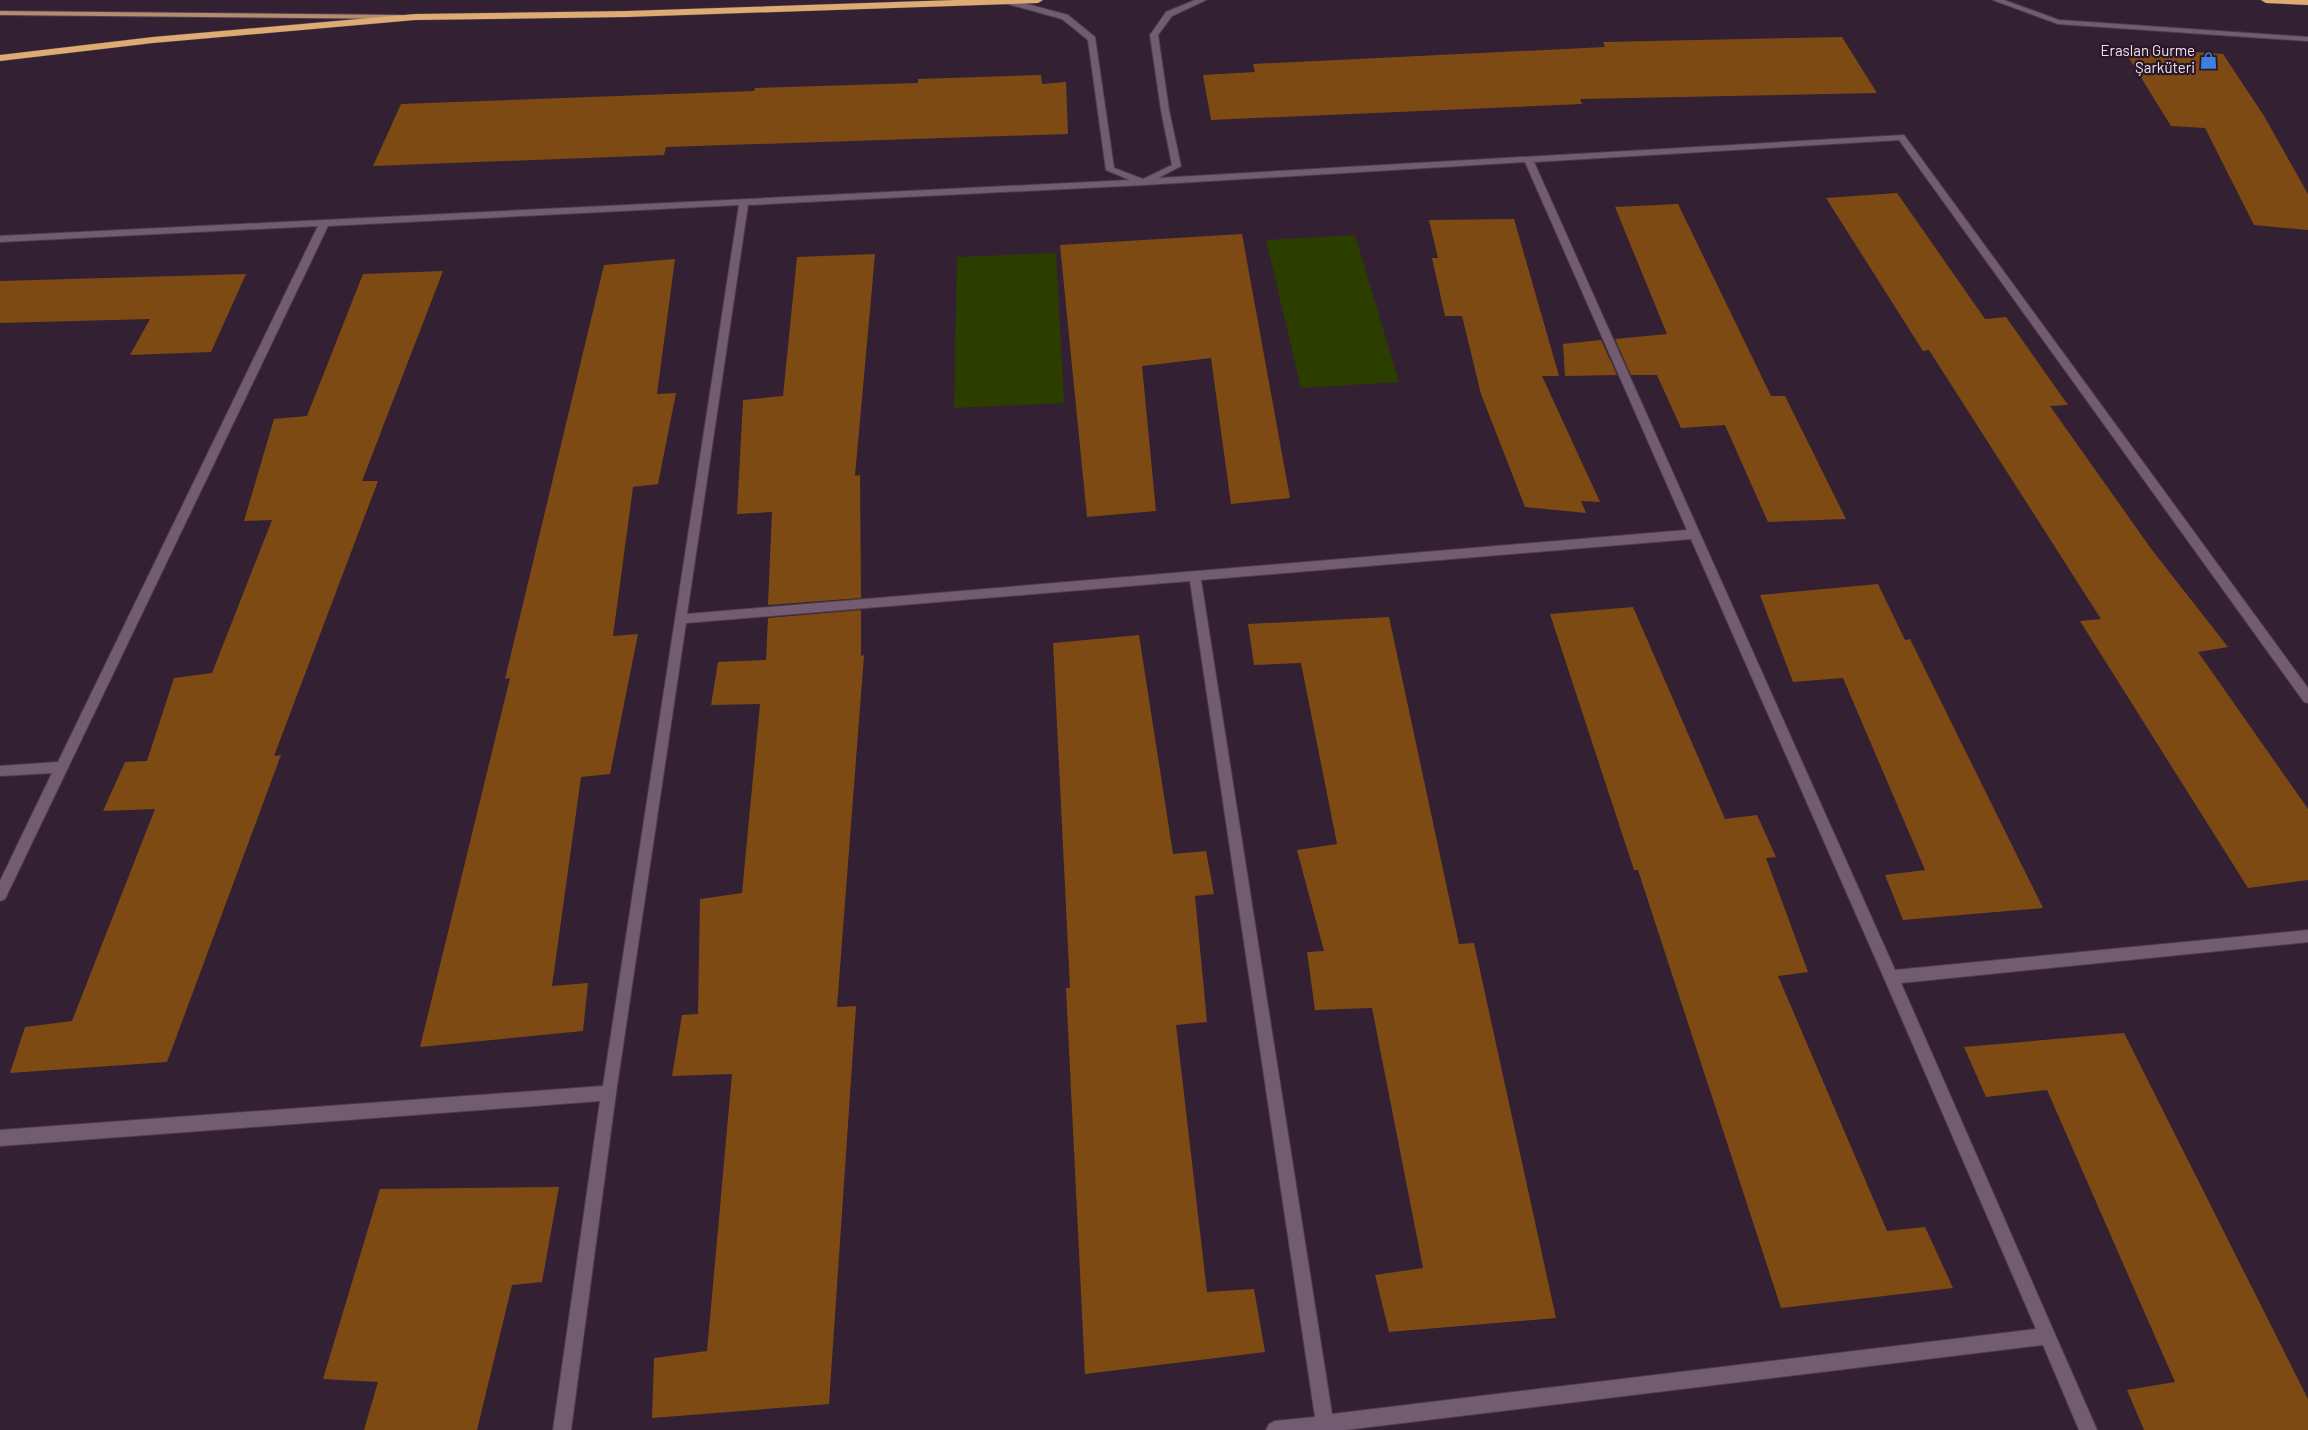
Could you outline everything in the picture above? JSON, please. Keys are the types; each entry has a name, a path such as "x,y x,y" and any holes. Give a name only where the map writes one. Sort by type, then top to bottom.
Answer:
{"highway":[{"path":"0,58 153,40 415,17 638,14 1038,0"},
{"path":"2266,0 2308,2"}],"main road":[{"path":"0,13 415,17"}],"lane":[{"path":"1007,1 1065,17 1092,39 1110,170 1144,182 1177,166 1165,110 1154,35 1169,14 1202,0"},
{"path":"1997,0 2058,22 2308,39"},
{"path":"0,239 1144,182 1901,137 2308,698"},
{"path":"1528,159 1891,977 2088,1430"},
{"path":"562,1430 609,1093 744,201"},
{"path":"0,895 324,224"},
{"path":"681,619 1694,534"},
{"path":"1195,576 1326,1427"},
{"path":"0,771 62,767"},
{"path":"1891,977 2308,936"},
{"path":"0,1138 609,1093"},
{"path":"1274,1430 1326,1427 2048,1336"}],"green space":[{"path":"1355,235 1399,382 1301,388 1266,240"},
{"path":"1056,253 1064,403 954,408 957,257"}],"building":[{"path":"1842,37 1877,93 1580,99 1582,104 1211,120 1203,75 1255,72 1253,64 1605,47 1603,42"},
{"path":"2122,47 2223,54 2264,116 2308,194 2308,230 2254,225 2205,128 2171,126"},
{"path":"1041,75 1042,84 1066,82 1068,134 666,147 664,155 373,166 401,104 754,91 755,88 918,83 918,79"},
{"path":"1897,193 1985,319 2006,317 2068,405 2050,406 2152,550 2228,647 2198,652 2308,809 2308,880 2248,888 2080,621 2101,619 1929,350 1923,351 1826,198"},
{"path":"1678,204 1771,396 1785,396 1846,519 1768,522 1725,425 1681,428 1657,375 1631,375 1615,339 1667,334 1615,207"},
{"path":"1514,219 1559,376 1542,376 1600,502 1581,501 1586,513 1525,507 1481,394 1462,316 1445,316 1432,258 1438,258 1429,220"},
{"path":"1242,234 1290,498 1231,504 1211,358 1142,366 1156,511 1087,517 1060,245"},
{"path":"875,254 855,476 860,475 861,598 768,605 772,512 737,514 743,400 783,396 797,257"},
{"path":"675,259 657,394 676,393 658,484 633,487 613,636 638,634 610,774 581,777 552,986 588,983 583,1031 420,1047 510,678 505,679 604,265"},
{"path":"443,271 362,481 378,481 274,756 281,755 167,1062 10,1073 25,1027 72,1021 155,809 103,811 125,762 147,761 174,678 212,673 272,520 244,521 274,419 307,416 363,274"},
{"path":"246,274 211,352 130,355 150,319 0,323 0,281"},
{"path":"1601,340 1617,375 1565,376 1563,344"},
{"path":"1878,584 1905,640 1910,639 2043,908 1903,920 1885,875 1925,870 1843,678 1793,682 1760,595"},
{"path":"1633,607 1725,819 1757,815 1776,857 1766,858 1808,972 1778,976 1887,1231 1925,1227 1953,1288 1781,1308 1638,870 1634,870 1550,614"},
{"path":"861,610 861,656 864,655 837,1007 856,1006 829,1404 652,1418 654,1358 707,1351 732,1074 672,1076 682,1015 698,1014 700,899 742,893 760,704 711,705 718,662 766,660 768,618"},
{"path":"1389,617 1459,944 1474,943 1556,1318 1389,1332 1375,1275 1423,1268 1372,1008 1315,1010 1307,952 1324,951 1297,850 1337,844 1301,663 1254,665 1248,624"},
{"path":"1139,635 1173,854 1206,851 1214,894 1195,896 1207,1022 1176,1025 1207,1292 1254,1289 1265,1352 1085,1374 1066,988 1070,988 1053,643"},
{"path":"2124,1033 2308,1399 2308,1430 2144,1430 2127,1390 2175,1382 2047,1090 1986,1097 1964,1047"},
{"path":"559,1187 542,1282 512,1285 477,1430 364,1430 378,1382 323,1379 380,1189"}],"place":[{"name":"Eraslan Gurme Şarküteri","path":"2209,60"}]}
